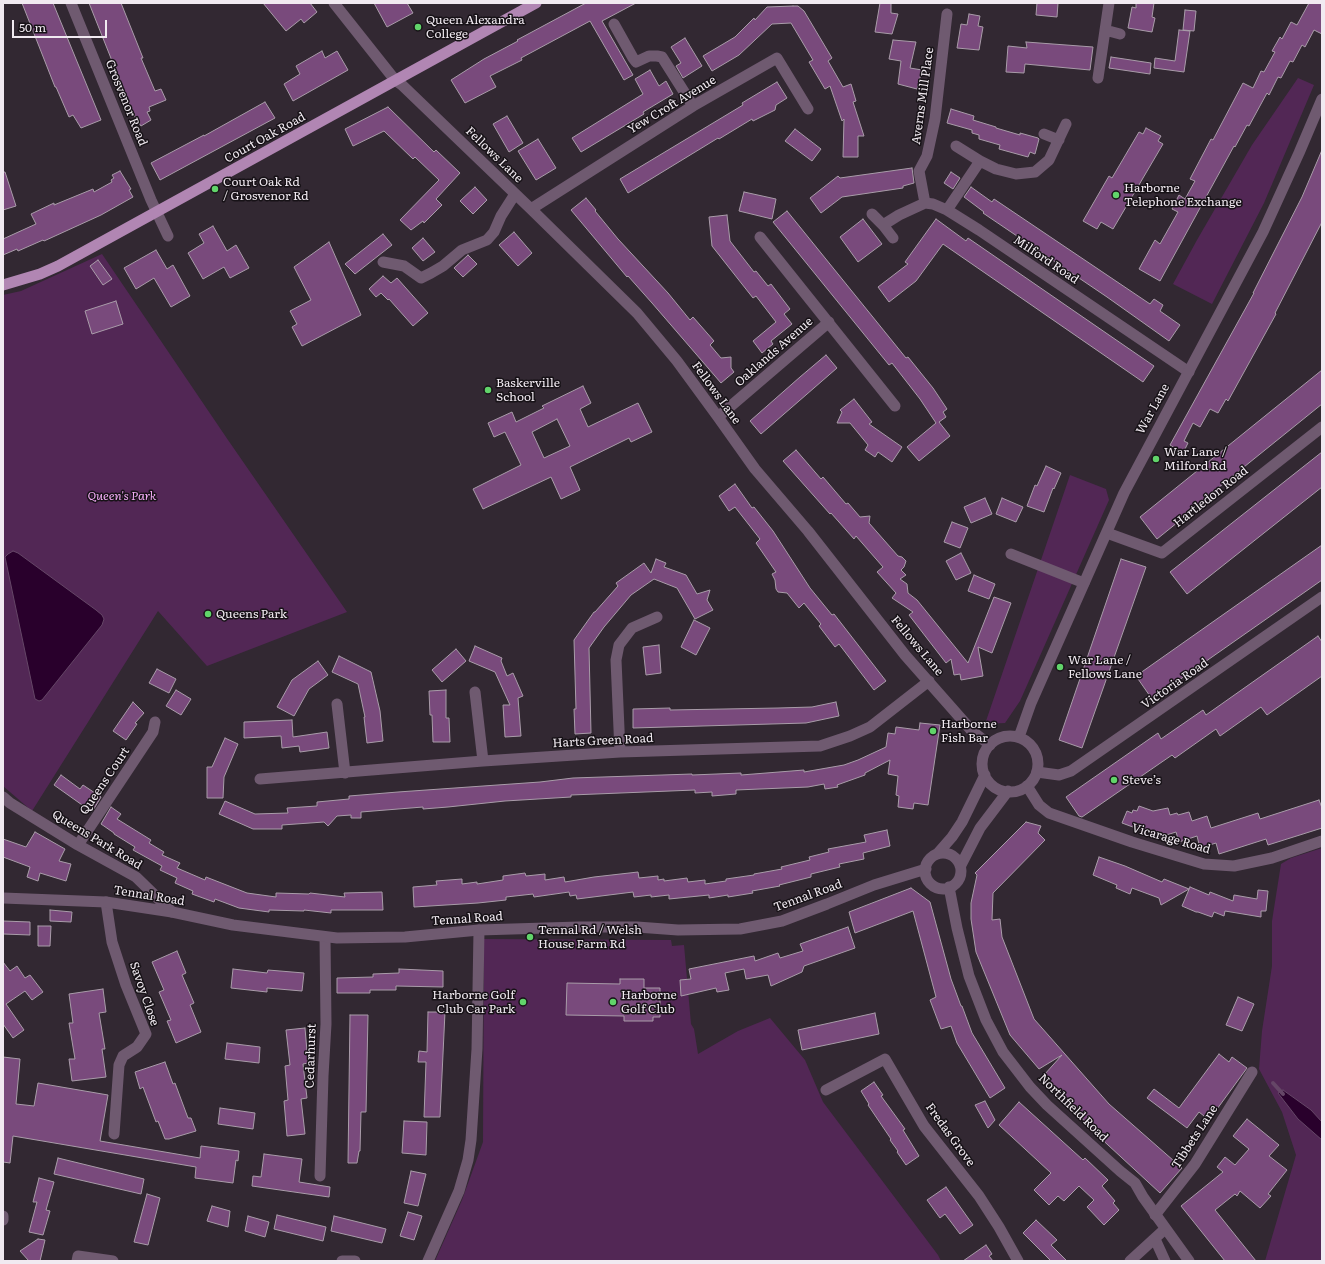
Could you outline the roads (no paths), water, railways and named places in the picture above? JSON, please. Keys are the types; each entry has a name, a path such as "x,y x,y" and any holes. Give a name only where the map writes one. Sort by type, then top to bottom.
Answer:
{"main road":[{"name":"Court Oak Road","path":"3,285 40,274 58,266 157,213 536,3"}],"street":[{"name":"Grosvenor Road","path":"71,3 157,213 168,236"},
{"name":"Fellows Lane","path":"334,3 395,80 531,209 637,313 677,361 755,469 808,531 905,655 972,731 990,745"},
{"path":"1098,78 1109,3"},
{"name":"Averns Mill Place","path":"925,204 919,171 927,156 935,119 947,14"},
{"path":"614,24 636,62 649,56 662,57 693,106"},
{"path":"1105,30 1120,34"},
{"name":"Yew Croft Avenue","path":"531,209 693,106 776,58 808,109"},
{"name":"War Lane","path":"1019,737 1031,703 1124,493 1263,232 1322,99"},
{"path":"956,146 996,169 1016,174 1035,172 1049,160 1066,124"},
{"path":"1044,134 1058,140"},
{"path":"947,210 980,161"},
{"path":"383,262 404,266 421,278 431,273 443,266 462,250 488,240 515,194"},
{"path":"883,225 899,215 925,204"},
{"name":"Milford Road","path":"925,204 933,204 947,210 979,230 1189,372"},
{"path":"872,214 893,238"},
{"name":"Oaklands Avenue","path":"760,237 895,406"},
{"name":"Oaklands Avenue","path":"718,417 829,322"},
{"name":"Hartledon Road","path":"1107,533 1162,552 1322,427"},
{"path":"1011,554 1084,583"},
{"name":"Victoria Road","path":"1036,772 1060,775 1071,771 1322,597"},
{"path":"620,752 616,660 619,644 632,628 657,617"},
{"name":"Harts Green Road","path":"260,778 620,752 820,746 850,736 870,727 929,681"},
{"path":"475,692 483,761"},
{"path":"337,704 345,773"},
{"name":"Queens Court","path":"78,845 154,727 163,738"},
{"path":"1011,736 1019,737 1032,747 1037,759 1036,772 1033,779 1027,786 1015,791 1000,790 988,781 982,767 982,759 985,751 990,745 996,740 1011,736"},
{"path":"938,853 952,855 957,859 960,865 961,871 958,881 950,887 935,887 926,876 926,869 930,859 952,838 962,822 985,775"},
{"name":"Vicarage Road","path":"1027,786 1039,805 1050,813 1132,842 1204,864 1234,866 1272,858 1322,841"},
{"path":"960,865 980,828 1008,791"},
{"name":"Queens Park Road","path":"3,797 10,803 78,845 136,878 172,912"},
{"name":"Tennal Road","path":"3,898 106,902 172,912 233,925 325,937 405,937 479,930 579,927 637,927 678,930 740,929 782,921 874,885 926,869"},
{"name":"Northfield Road","path":"950,887 957,928 969,976 986,1020 1003,1052 1030,1087 1047,1105 1135,1183 1165,1229 1189,1261"},
{"name":"Savoy Close","path":"106,902 112,942 126,985 146,1034 138,1047 123,1056 119,1065 114,1134"},
{"path":"428,1261 459,1191 468,1160 471,1140 477,1049 479,930"},
{"name":"Cedarhurst","path":"320,1176 326,1024 325,937"},
{"name":"Fredas Grove","path":"826,1090 885,1059 924,1126 979,1196 999,1227 1018,1261"},
{"name":"Tibbets Lane","path":"1156,1215 1195,1164 1252,1072"},
{"path":"3,1220 4,1216"},
{"path":"1130,1261 1165,1229"},
{"path":"1156,1238 1165,1261"},
{"path":"77,1261 78,1256 113,1261"},
{"path":"342,1261 355,1261"}],"waterway":[{"path":"1273,1083 1283,1094"}],"place":[{"name":"Queen Alexandra College","path":"418,27"},
{"name":"Court Oak Rd / Grosvenor Rd","path":"215,189"},
{"name":"Harborne Telephone Exchange","path":"1116,195"},
{"name":"Baskerville School","path":"488,390"},
{"name":"War Lane / Milford Rd","path":"1156,459"},
{"name":"Queens Park","path":"208,614"},
{"name":"War Lane / Fellows Lane","path":"1060,667"},
{"name":"Harborne Fish Bar","path":"933,731"},
{"name":"Steve’s","path":"1114,780"},
{"name":"Tennal Rd / Welsh House Farm Rd","path":"530,937"},
{"name":"Harborne Golf Club Car Park","path":"523,1002"},
{"name":"Harborne Golf Club","path":"613,1002"}],"park label":[{"name":"Queen's Park","path":"122,496"}]}
